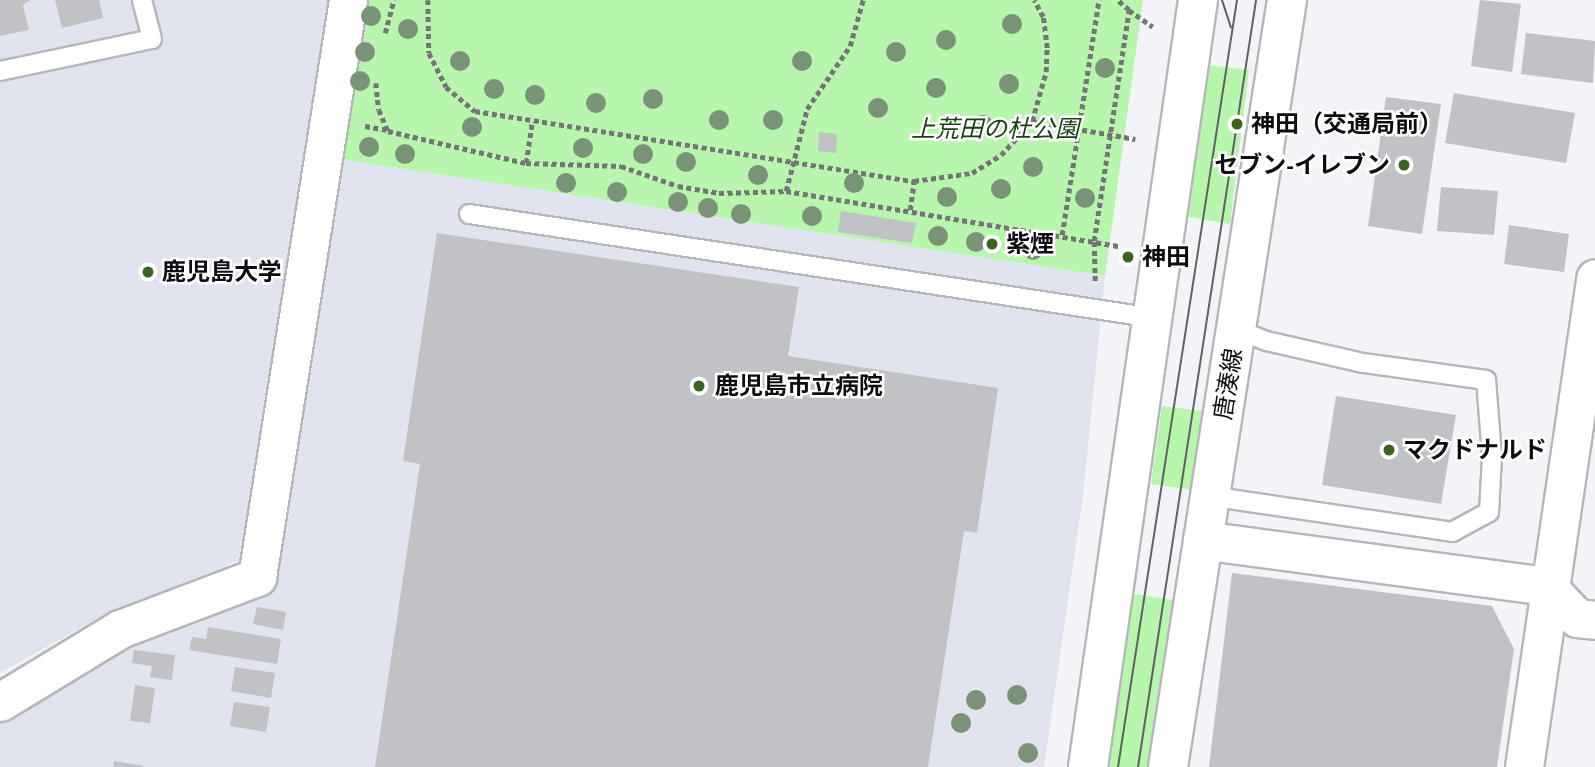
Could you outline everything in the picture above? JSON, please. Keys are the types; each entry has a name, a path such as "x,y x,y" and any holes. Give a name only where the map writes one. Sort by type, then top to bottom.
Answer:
{"street":[{"path":"0,702 120,629 257,576 348,0"},
{"path":"1088,767 1198,0"},
{"name":"唐湊線","path":"1168,767 1287,0"},
{"path":"1524,767 1547,586 1595,278"},
{"path":"1202,540 1547,586 1577,618 1595,620"}],"lane":[{"path":"0,71 152,39 142,0"},
{"path":"470,214 1154,318"},
{"path":"1209,496 1452,532 1489,512 1492,456 1486,380 1363,363 1266,341 1237,329"}],"path":[{"path":"383,43 394,0"},
{"path":"428,0 429,53 446,87 475,111 532,123 914,181 972,173 1001,155 1032,121 1046,72 1047,48 1043,17 1034,0"},
{"path":"786,191 807,109 850,46 863,0"},
{"path":"1062,235 1099,0"},
{"path":"1116,0 1153,27"},
{"path":"1093,309 1094,241 1129,10"},
{"path":"376,75 379,110 388,131 526,163 621,166 678,186 719,193 786,191 1119,246"},
{"path":"1032,121 1135,139"},
{"path":"526,163 532,123"},
{"path":"910,211 914,181"}],"shaded area":[{"name":"鹿児島大学","path":"0,0 338,0 243,559 102,616 0,673"},
{"name":"鹿児島市立病院","path":"338,159 1105,276 1083,496 1044,767 0,767 0,722 16,711 129,648 276,585"}],"green space":[{"name":"上荒田の杜公園","path":"363,0 1143,0 1105,276 338,159"},
{"path":"1208,65 1249,70 1230,224 1189,217"},
{"path":"1162,406 1203,411 1192,490 1151,484"},
{"path":"1132,594 1173,600 1148,767 1106,767"}],"building":[{"path":"0,0 30,0 23,5 29,30 0,36"},
{"path":"55,0 99,0 103,18 62,28"},
{"path":"1480,0 1521,4 1512,72 1471,66"},
{"path":"1526,33 1595,41 1593,83 1521,74"},
{"path":"1454,93 1575,113 1566,163 1445,143"},
{"name":"セブン-イレブン","path":"1386,97 1441,104 1422,234 1368,226"},
{"path":"819,132 837,134 836,153 818,151"},
{"path":"1441,187 1498,191 1494,235 1437,231"},
{"path":"841,211 916,223 912,243 838,232"},
{"path":"1509,225 1569,234 1564,272 1504,264"},
{"path":"437,233 799,287 788,356 998,388 977,533 964,531 928,767 375,767 420,464 403,461"},
{"name":"マクドナルド","path":"1336,396 1456,415 1441,504 1322,485"},
{"path":"1232,573 1492,606 1514,649 1497,767 1209,767"},
{"path":"257,607 286,612 283,630 253,624"},
{"path":"208,627 281,639 277,664 189,650 192,637 206,639"},
{"path":"134,650 175,655 172,680 150,677 152,666 132,663"},
{"path":"235,667 275,673 271,698 231,691"},
{"path":"135,685 155,688 150,723 130,721"},
{"path":"234,702 270,707 266,732 230,726"},
{"path":"114,761 143,766 143,767 113,767"}],"tram line":[{"path":"1222,0 1231,28"},
{"path":"1118,767 1237,0"},
{"path":"1138,767 1256,0"}],"place":[{"name":"神田（交通局前）","path":"1237,124"},
{"name":"セブン-イレブン","path":"1404,165"},
{"name":"紫煙","path":"992,244"},
{"name":"神田","path":"1128,257"},
{"name":"鹿児島大学","path":"148,272"},
{"name":"鹿児島市立病院","path":"699,386"},
{"name":"マクドナルド","path":"1389,450"}]}
